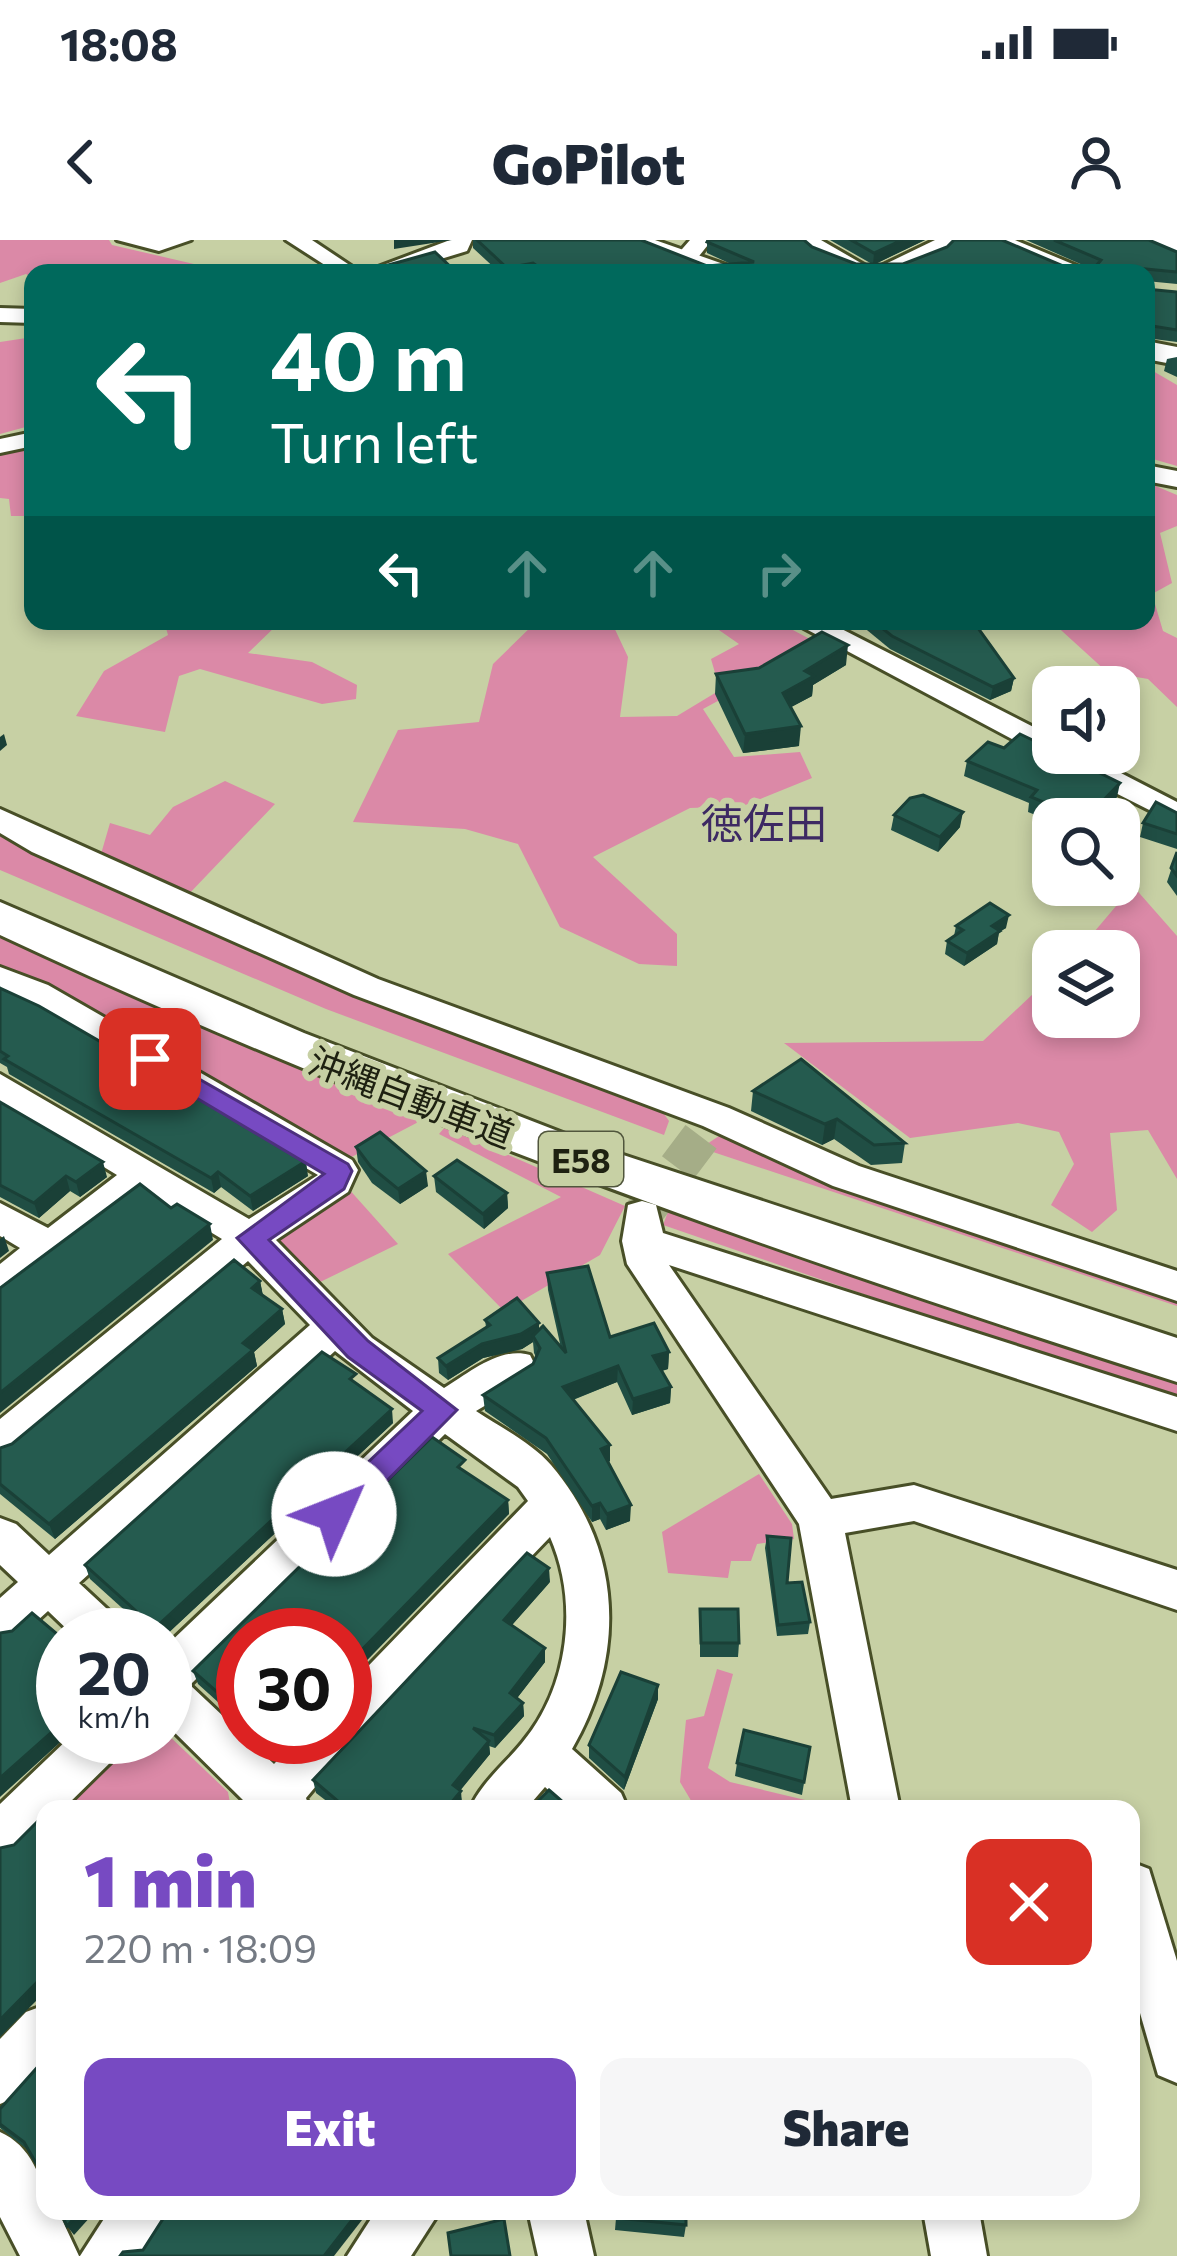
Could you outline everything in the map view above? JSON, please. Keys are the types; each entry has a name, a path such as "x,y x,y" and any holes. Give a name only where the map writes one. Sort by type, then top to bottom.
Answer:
{"highway":[{"name":"沖縄自動車道","path":"0,889 227,989 576,1127 1177,1327"},
{"name":"沖縄自動車道","path":"0,917 274,1043 561,1152 1177,1360"}],"main road":[{"path":"627,240 694,248 721,264"},
{"path":"1156,240 1177,251"}],"street":[{"path":"128,240 159,245 180,240"},
{"path":"297,240 336,264"},
{"path":"402,264 459,246 461,240"},
{"path":"806,240 848,264"},
{"path":"901,264 952,240"},
{"path":"996,240 1059,264"},
{"path":"823,630 1032,738"},
{"path":"1101,774 1177,814"},
{"path":"0,819 43,845 366,987 716,1118 846,1176 1177,1286"},
{"path":"0,977 36,993 339,1171 335,1182 250,1238 0,1444"},
{"path":"0,1088 250,1238 334,1328 442,1410 510,1454 556,1502 578,1545 589,1594 590,1638 571,1713 502,1800"},
{"path":"0,1286 146,1173"},
{"path":"0,1217 49,1247"},
{"path":"874,1800 820,1519 647,1264 642,1228 1177,1414"},
{"path":"0,1626 334,1328"},
{"path":"192,1652 442,1410 514,1367"},
{"path":"372,1695 556,1502"},
{"path":"820,1519 914,1503 1177,1590"},
{"path":"0,1537 75,1608"},
{"path":"192,1720 270,1800"},
{"path":"543,1754 594,1800"},
{"path":"38,1800 75,1764"},
{"path":"279,1800 309,1764"},
{"path":"0,1837 36,1802"},
{"path":"1140,1919 1177,2056"},
{"path":"0,2077 36,2040"},
{"path":"0,2160 51,2256"},
{"path":"108,2256 138,2220"},
{"path":"375,2256 405,2220"},
{"path":"558,2220 566,2256"},
{"path":"953,2220 959,2256"}],"shaded area":[{"path":"0,240 109,240 112,245 194,264 24,264 24,275 0,283"},
{"path":"24,338 24,427 0,434 0,342"},
{"path":"1155,372 1177,385 1177,466 1155,460"},
{"path":"24,449 24,516 11,516 9,499 0,498 0,453"},
{"path":"1155,486 1177,495 1177,526 1160,533 1172,583 1155,592"},
{"path":"1155,604 1163,631 1177,638 1177,707 1148,679 1140,678 1140,666 1100,666 1061,630 1155,630"},
{"path":"167,630 272,630 248,653 312,662 357,685 356,699 322,704 200,669 179,676 165,732 76,716 104,671 168,635"},
{"path":"528,630 615,630 628,657 620,717 677,716 720,690 711,659 739,644 719,630 793,630 821,645 703,709 734,757 800,752 812,778 743,806 690,808 593,857 677,934 677,966 639,964 560,927 518,844 465,829 353,822 398,730 479,722 493,664"},
{"path":"225,781 275,804 186,897 101,854 110,823 150,835 173,807"},
{"path":"0,833 275,960 629,1094 662,1111 669,1121 664,1135 326,1009 0,870"},
{"path":"1140,894 1177,936 1177,1179 1148,1130 1110,1133 1117,1210 1092,1232 1051,1205 1074,1164 1059,1132 1018,1123 910,1138 784,1043 983,1041 1032,995 1032,1038 1140,1038 1140,930 1096,930 1116,906 1140,906"},
{"path":"0,934 253,1049 426,1118 344,1161 0,968"},
{"path":"445,1127 625,1206 600,1255 504,1311 448,1254 561,1197 439,1134"},
{"path":"719,1136 1177,1295 1177,1306 701,1148"},
{"path":"347,1187 398,1244 314,1285 278,1247 279,1231"},
{"path":"669,1209 1177,1379 1177,1402 663,1225"},
{"path":"759,1474 792,1524 794,1539 757,1544 751,1561 731,1561 728,1578 668,1573 662,1532"},
{"path":"717,1669 733,1674 708,1768 730,1782 805,1800 691,1800 680,1782 686,1720 704,1716"},
{"path":"192,1758 228,1792 229,1800 51,1800 88,1764 192,1764"}],"building":[{"path":"477,240 641,240 702,264 533,263 503,264"},
{"path":"804,240 856,264 730,264 754,262 707,242"},
{"path":"851,240 902,240 874,253"},
{"path":"954,240 1002,240 1058,264 903,264"},
{"path":"1054,240 1149,240 1177,252 1177,272 1155,270 1155,264 1098,264 1101,260"},
{"path":"435,252 448,264 392,264"},
{"path":"1155,290 1177,292 1177,330 1155,326"},
{"path":"884,630 979,630 1014,678 993,687"},
{"path":"822,632 848,645 805,671 814,676 783,693 801,726 745,734 716,674 759,668"},
{"path":"1020,734 1032,740 1032,774 1102,774 1120,783 1106,798 1033,798 1037,790 967,761 988,742 1004,748"},
{"path":"923,795 963,812 940,837 894,815 910,798"},
{"path":"1156,802 1177,813 1177,834 1143,823"},
{"path":"990,903 1009,915 992,926 1000,931 967,953 947,941 963,930 956,926"},
{"path":"0,988 306,1161 250,1196 218,1172 211,1178 4,1059 8,1056 0,1051"},
{"path":"801,1059 905,1143 874,1145 837,1119 825,1124 753,1091"},
{"path":"0,1102 103,1162 76,1182 66,1176 34,1203 0,1185"},
{"path":"380,1132 426,1171 398,1189 371,1167 356,1147"},
{"path":"457,1160 507,1193 483,1214 434,1176"},
{"path":"140,1184 171,1208 177,1204 210,1224 0,1393 0,1288"},
{"path":"234,1260 260,1281 252,1288 282,1309 243,1343 253,1350 49,1524 0,1484 0,1448 12,1444"},
{"path":"588,1266 610,1337 654,1323 669,1352 653,1356 671,1387 633,1399 618,1366 563,1387 610,1445 601,1449 631,1505 607,1514 600,1503 592,1506 546,1438 483,1395 533,1364 540,1348 533,1336 543,1326 566,1353 547,1273"},
{"path":"517,1298 539,1323 521,1334 482,1344 446,1366 438,1358 490,1325 485,1320"},
{"path":"322,1352 356,1374 350,1379 392,1409 177,1608 133,1608 85,1565"},
{"path":"432,1437 465,1460 458,1467 508,1500 372,1639 372,1608 257,1608"},
{"path":"767,1536 791,1538 787,1583 802,1582 810,1622 778,1625"},
{"path":"527,1553 549,1568 504,1620 545,1648 510,1693 523,1703 494,1735 473,1728 489,1741 453,1785 461,1791 454,1800 336,1800 313,1780 328,1764 372,1764 372,1717"},
{"path":"700,1609 738,1609 739,1643 701,1643"},
{"path":"32,1613 36,1616 36,1746 0,1778 0,1633 12,1631"},
{"path":"216,1648 216,1691 193,1671"},
{"path":"621,1672 658,1685 625,1777 589,1745"},
{"path":"744,1730 810,1747 804,1782 737,1763"},
{"path":"549,1790 561,1800 539,1800"},
{"path":"36,1823 36,1983 0,2020 0,1848 14,1845"},
{"path":"36,2069 36,2163 24,2142 0,2124 0,2109"},
{"path":"162,2220 352,2220 324,2256 120,2256 143,2250"},
{"path":"504,2220 510,2256 451,2256 448,2233"},
{"path":"636,2220 686,2220 686,2225"}],"tunnel":[{"path":"642,1215 716,1117"}],"district":[{"name":"徳佐田","path":"764,822"}],"route":[{"path":"150,1059 339,1171 335,1182 250,1238 334,1328 442,1410 334,1514"}]}
